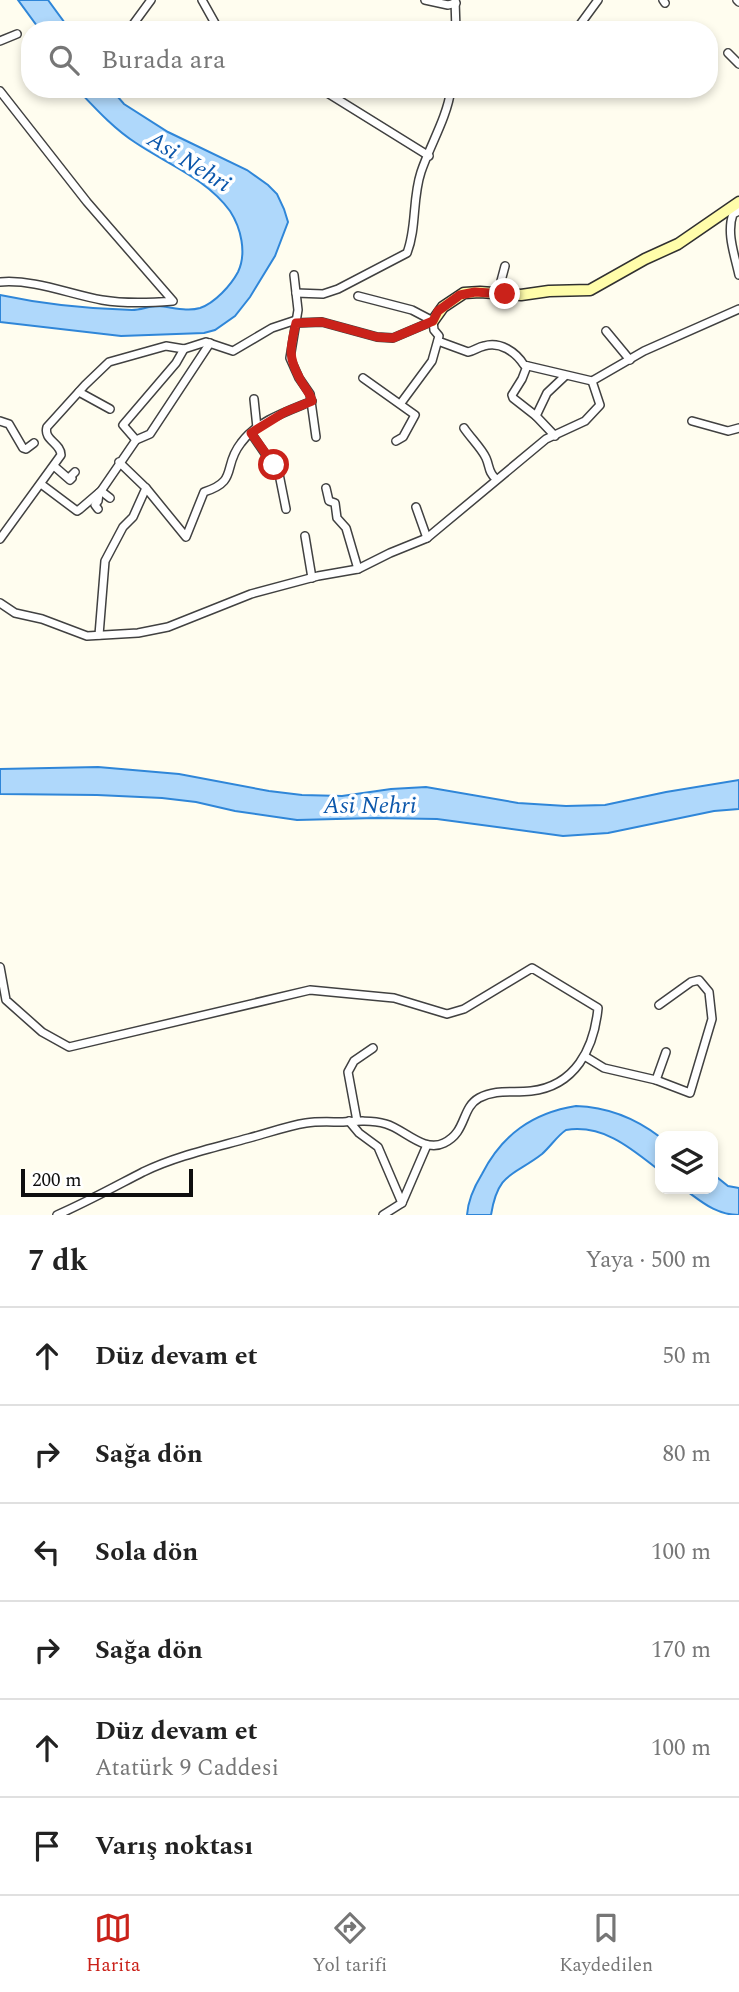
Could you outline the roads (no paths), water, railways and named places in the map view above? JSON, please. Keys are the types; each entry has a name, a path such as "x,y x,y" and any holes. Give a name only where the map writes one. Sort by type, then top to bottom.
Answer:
{"street":[{"path":"136,21 151,0"},
{"path":"202,0 214,21"},
{"path":"425,0 448,5 455,1 456,21"},
{"path":"583,21 598,0"},
{"path":"0,41 17,34"},
{"path":"728,53 739,64"},
{"path":"0,91 87,202 173,301 142,303 103,300 34,285 0,282"},
{"path":"336,98 429,156"},
{"path":"296,293 323,294 338,289 407,253 416,218 415,203 421,172 450,98"},
{"path":"401,403 432,361 439,336 434,330 433,321 438,311 460,295 475,292 522,295 549,290 590,290 678,244 739,202"},
{"path":"739,211 733,214 730,236 739,275"},
{"path":"505,266 501,281 505,294"},
{"path":"294,275 296,321 290,358 299,379 310,394 316,437"},
{"path":"358,296 412,310 433,321"},
{"path":"438,341 468,352 488,345 507,349 527,366 592,381 644,351 738,312"},
{"path":"0,539 9,519 41,484 62,451 48,438 46,429 109,362 166,346 184,349 206,342 233,351 272,328 296,321 322,322 377,337 393,338 433,321"},
{"path":"606,331 630,360"},
{"path":"41,484 77,511 100,492 136,440 150,434 210,343"},
{"path":"136,440 122,425 176,363 184,349"},
{"path":"527,366 523,379 512,395 513,398 555,436"},
{"path":"536,416 547,393 565,376"},
{"path":"363,378 401,403 415,416 402,437 396,441"},
{"path":"0,603 15,613 42,619 87,636 138,633 168,627 251,594 358,569 390,552 427,538 546,439 585,421 600,405 592,381"},
{"path":"79,392 110,409"},
{"path":"254,399 254,430 279,474 286,509"},
{"path":"119,463 146,488 186,537 204,492 223,484 241,442 254,430 285,412 312,401"},
{"path":"0,421 9,424 23,448 26,449 33,443"},
{"path":"692,421 728,431 739,428"},
{"path":"464,428 485,456 490,474 496,479"},
{"path":"54,466 71,480 75,472"},
{"path":"99,635 105,561 122,527 133,517 146,488"},
{"path":"326,488 329,501 335,503 337,518 346,528 358,569"},
{"path":"100,492 110,498"},
{"path":"98,509 95,505 100,492"},
{"path":"416,508 427,538"},
{"path":"304,536 312,578"},
{"path":"166,617 168,627"},
{"path":"0,967 3,1001 42,1032 69,1047 310,990 394,998 447,1014 464,1010 532,968 598,1008 593,1041 586,1057 569,1076 551,1086 529,1091 492,1093 479,1098 468,1109 463,1125 455,1135 442,1144 427,1145 389,1125 353,1121 307,1122 180,1157 57,1215"},
{"path":"586,1057 604,1068 656,1080 690,1093 712,1019 709,992 699,980 691,982 659,1005"},
{"path":"373,1048 355,1061 348,1072 353,1121 359,1133 378,1147 402,1203"},
{"path":"656,1080 666,1052"},
{"path":"383,1215 402,1203 427,1145"}],"water":[{"path":"18,0 48,0 63,21 33,21"},
{"name":"Asi Nehri","path":"86,98 119,98 168,132 247,170 277,194 288,222 275,256 235,316 215,330 204,333 121,336 0,322 0,295 99,308 200,308 222,293 238,272 242,257 240,233 230,211 221,200 198,181 128,137"},
{"name":"Asi Nehri","path":"98,767 179,774 302,795 342,796 426,787 518,803 566,806 605,805 739,780 739,809 714,811 608,833 563,836 437,819 297,820 162,798 0,794 0,769"},
{"path":"576,1106 599,1109 641,1124 655,1134 655,1167 617,1140 593,1131 566,1130 542,1154 503,1182 491,1215 467,1215 476,1184 499,1148 532,1120"},
{"path":"718,1178 728,1186 739,1188 739,1215 716,1210 691,1194 718,1194"}]}
